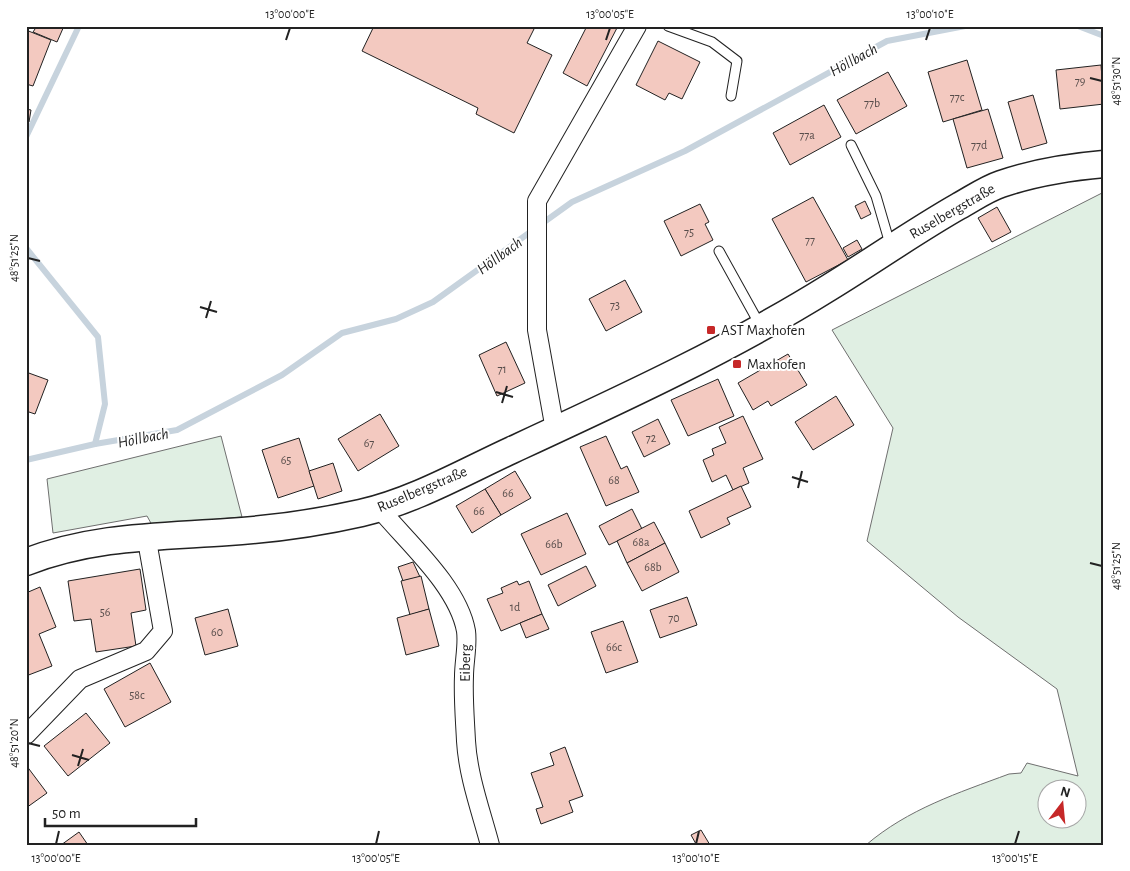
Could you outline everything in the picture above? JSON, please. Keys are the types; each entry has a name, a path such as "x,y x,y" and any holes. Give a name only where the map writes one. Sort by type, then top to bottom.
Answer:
{"main road":[{"name":"Ruselbergstraße","path":"26,562 55,551 92,542 146,536 229,532 310,523 379,508 410,497 555,430 762,328 914,232 998,184 1074,166 1104,164"}],"street":[{"path":"555,430 537,330 537,201 637,26"},
{"name":"Eiberg","path":"379,508 407,542 435,570 453,599 466,631 464,678 466,744 472,780 490,845"},
{"path":"26,735 80,679 146,651 163,630 146,536"}],"lane":[{"path":"668,26 712,42 737,61 731,96"},
{"name":"Ruselbergstraße","path":"851,145 876,196 891,248"},
{"path":"719,251 762,328"}],"green space":[{"path":"1102,193 1104,845 866,845 882,832 916,812 952,795 1009,774 1021,773 1027,763 1078,776 1057,689 958,617 867,541 893,428 832,330"},
{"path":"221,436 242,517 152,525 147,516 53,533 47,479"}],"building":[{"path":"37,26 64,26 57,42 33,32"},
{"path":"374,26 529,26 534,29 527,43 552,55 514,133 476,114 478,108 362,51"},
{"path":"587,26 618,26 587,86 563,73"},
{"path":"26,30 51,40 33,86 26,84"},
{"path":"658,41 700,62 682,99 669,93 665,100 636,85"},
{"path":"967,60 982,110 943,122 928,72"},
{"path":"1101,65 1104,104 1060,109 1056,70"},
{"path":"888,72 907,106 856,134 837,100"},
{"path":"1033,95 1047,143 1022,150 1008,102"},
{"path":"824,105 841,137 790,165 773,133"},
{"path":"26,109 31,110 29,122 26,121"},
{"path":"988,109 1003,158 967,168 953,119"},
{"path":"813,197 848,260 806,282 772,219"},
{"path":"865,201 871,214 861,219 855,206"},
{"path":"700,204 709,222 705,224 713,240 681,256 664,221"},
{"path":"997,207 1011,232 992,242 978,218"},
{"path":"857,240 862,249 848,257 843,248"},
{"path":"625,280 642,312 606,331 589,299"},
{"path":"506,342 525,383 497,396 479,355"},
{"path":"788,354 807,385 771,406 768,401 753,410 738,383"},
{"path":"26,372 48,380 35,414 26,411"},
{"path":"718,379 734,416 688,436 671,400"},
{"path":"836,396 854,425 813,450 795,422"},
{"path":"380,414 399,446 358,471 338,439"},
{"path":"743,416 763,459 743,468 749,483 733,490 726,475 712,482 703,460 714,455 712,449 726,443 719,427"},
{"path":"658,419 670,444 644,457 632,432"},
{"path":"606,436 621,469 627,466 639,492 606,506 580,447"},
{"path":"299,438 314,486 278,498 262,450"},
{"path":"333,463 342,491 318,499 309,471"},
{"path":"515,471 531,498 501,515 485,489"},
{"path":"741,486 751,507 727,518 730,524 701,538 689,511"},
{"path":"485,489 501,515 472,533 456,506"},
{"path":"632,509 642,529 609,545 599,526"},
{"path":"567,513 586,554 541,575 521,534"},
{"path":"654,522 665,543 627,563 617,541"},
{"path":"665,543 679,572 642,591 627,563"},
{"path":"413,562 420,577 403,581 398,567"},
{"path":"586,566 596,586 558,606 548,585"},
{"path":"140,569 146,610 131,613 136,646 96,652 91,619 74,621 68,581"},
{"path":"421,576 429,609 410,615 401,581"},
{"path":"517,581 519,585 529,581 542,614 501,631 487,599 503,593 501,588"},
{"path":"40,587 56,627 39,634 52,666 26,676 26,593"},
{"path":"687,597 697,625 660,638 650,610"},
{"path":"228,609 238,646 205,655 195,618"},
{"path":"429,609 439,646 406,655 397,618"},
{"path":"542,614 549,629 526,638 520,623"},
{"path":"623,621 638,662 606,673 591,632"},
{"path":"150,663 171,702 125,727 104,689"},
{"path":"86,713 110,743 68,776 44,746"},
{"path":"565,747 583,796 569,801 573,812 541,824 536,809 543,807 531,773 554,765 550,753"},
{"path":"26,765 47,793 26,808"},
{"path":"701,830 710,845 695,845 691,835"},
{"path":"79,832 88,845 61,845"}],"waterway":[{"path":"26,137 79,26"},
{"name":"Höllbach","path":"26,460 95,444 177,430 282,375 342,333 396,319 433,302 572,202 685,151 887,41 965,26"},
{"name":"Höllbach","path":"1078,26 1104,36"},
{"path":"26,248 98,337 105,404 95,444"}],"place":[{"name":"AST Maxhofen","path":"711,330"},
{"name":"Maxhofen","path":"737,364"}]}
